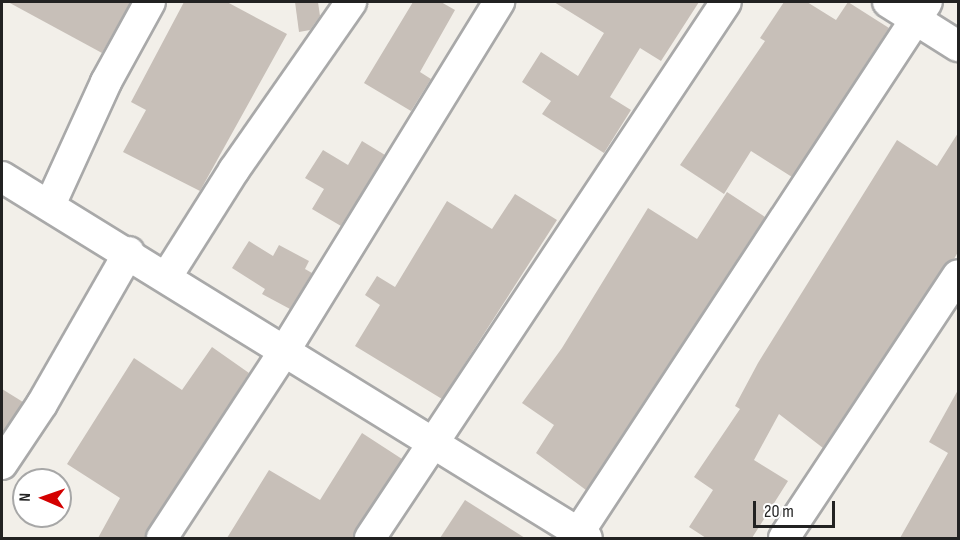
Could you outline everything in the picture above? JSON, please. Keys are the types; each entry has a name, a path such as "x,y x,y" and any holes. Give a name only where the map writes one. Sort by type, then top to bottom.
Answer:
{"street":[{"path":"50,205 106,82 150,2"},
{"path":"167,276 234,170 351,2"},
{"path":"162,538 285,350 499,2"},
{"path":"370,538 726,2"},
{"path":"888,2 921,9 958,46"},
{"path":"2,177 129,252 285,350 431,446 580,537 921,9"},
{"path":"2,464 42,404 129,252"},
{"path":"784,538 958,275"}],"building":[{"path":"8,2 131,2 102,53"},
{"path":"184,2 227,2 287,34 200,191 123,152 146,110 131,102"},
{"path":"295,2 318,2 320,16 310,30 299,32"},
{"path":"413,2 441,2 455,10 420,72 431,79 411,111 364,83"},
{"path":"554,2 699,2 661,61 640,48 610,97 631,110 604,153 542,114 551,101 522,82 541,52 578,76 604,33"},
{"path":"784,2 807,2 836,20 848,2 889,28 792,177 751,151 724,194 680,165 765,41 760,38"},
{"path":"958,133 958,252 954,259 944,265 823,448 779,414 754,460 788,481 752,538 706,538 689,527 713,490 694,477 740,409 735,406 758,363 897,140 937,166"},
{"path":"362,141 385,155 341,226 312,209 324,189 305,178 323,150 348,165"},
{"path":"727,192 765,217 586,490 536,453 554,425 522,403 562,348 648,208 697,239"},
{"path":"515,194 557,220 442,399 355,346 380,305 365,295 377,276 395,287 447,201 492,229"},
{"path":"249,241 273,256 279,245 309,261 305,269 312,273 290,309 262,294 265,289 232,268"},
{"path":"212,347 249,373 145,538 98,538 120,498 67,464 134,358 182,390"},
{"path":"2,389 23,402 2,434"},
{"path":"958,390 958,538 900,538 948,453 929,442"},
{"path":"362,433 402,459 353,538 227,538 269,470 320,500"},
{"path":"465,500 525,538 440,538"}]}
